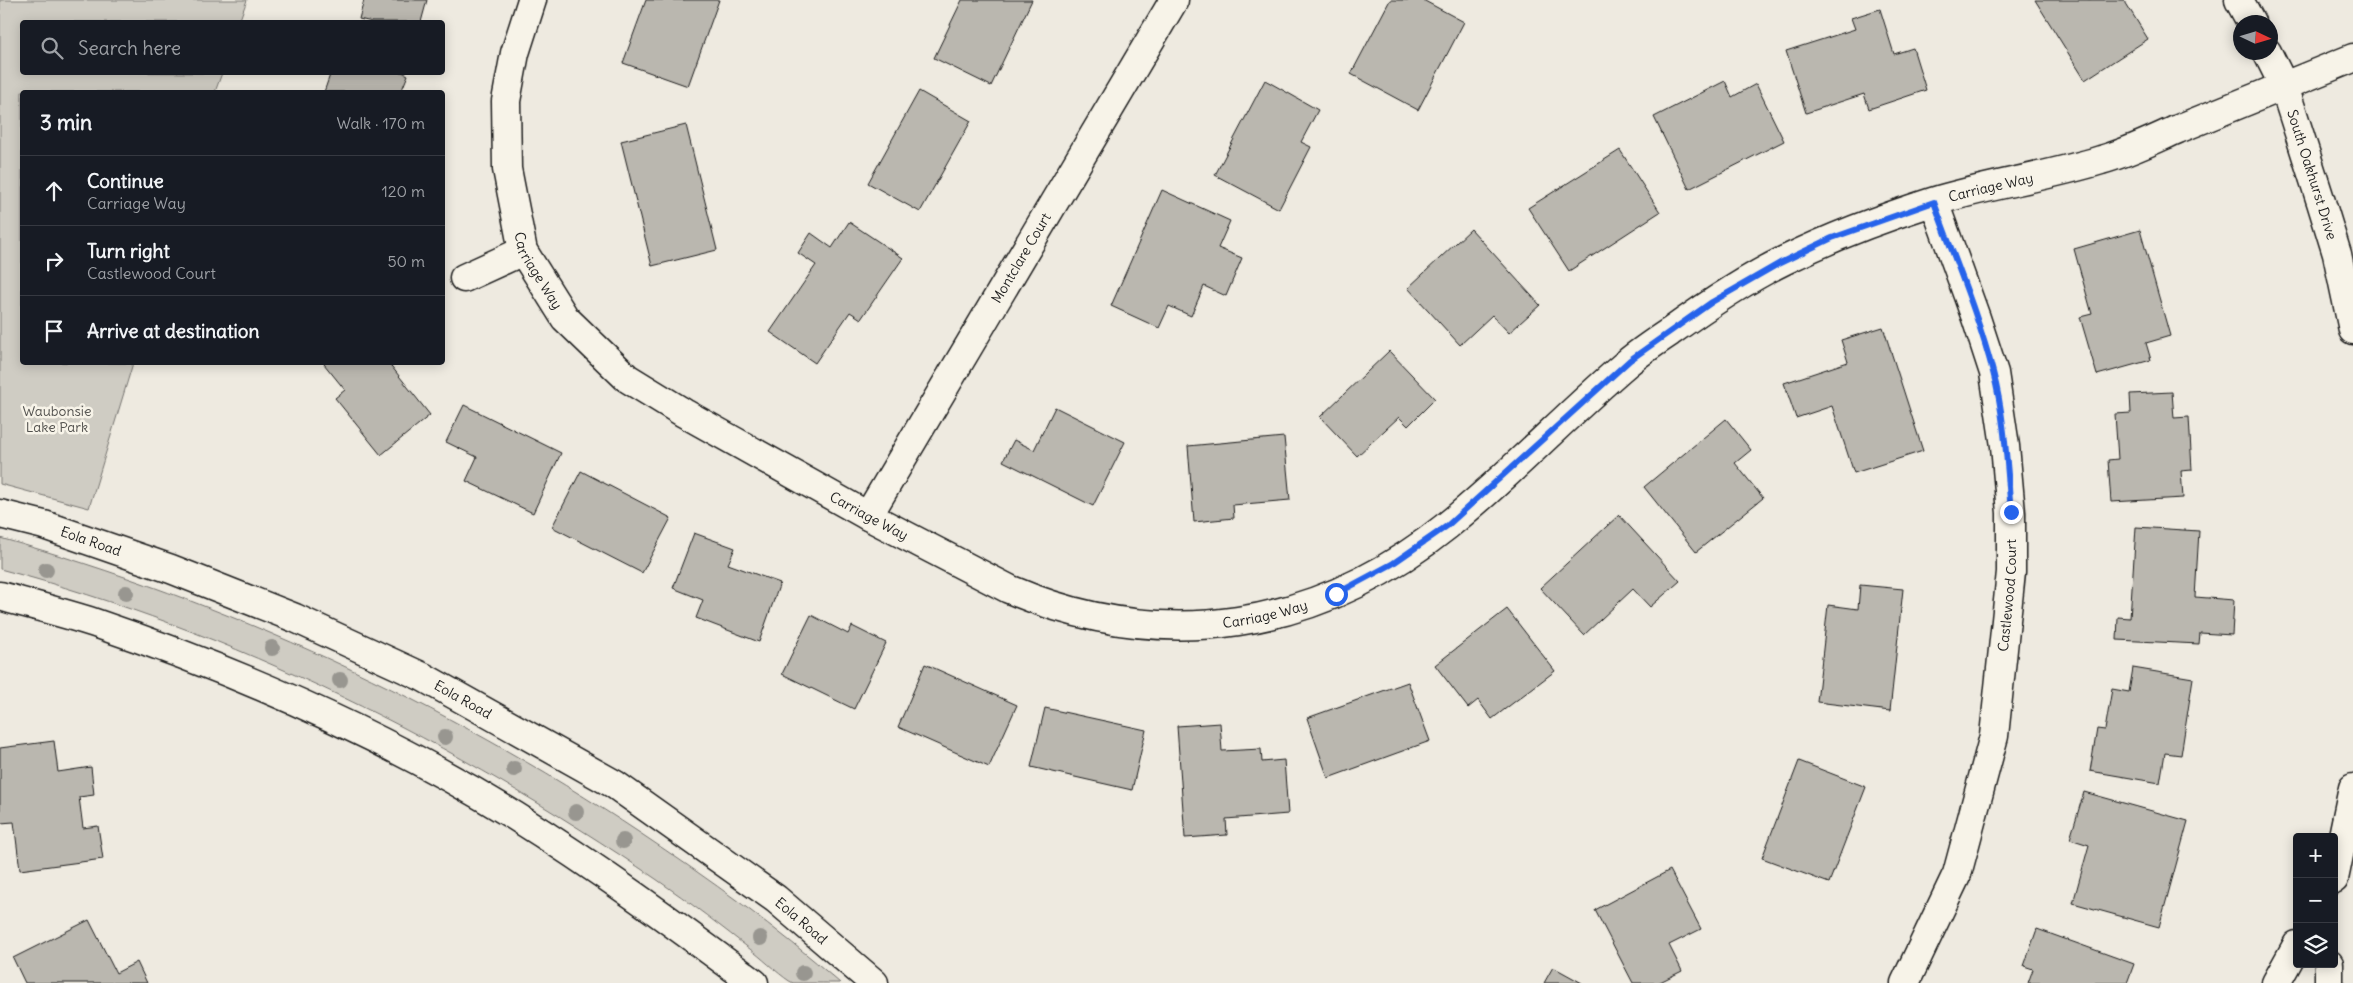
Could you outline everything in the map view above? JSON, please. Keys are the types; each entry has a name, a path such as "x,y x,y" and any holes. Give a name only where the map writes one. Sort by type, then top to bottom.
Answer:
{"street":[{"name":"Carriage Way","path":"532,0 515,53 506,101 507,169 523,251 565,318 626,378 684,413 868,516 1009,590 1032,600 1087,616 1120,623 1150,625 1212,625 1267,616 1298,608 1336,594 1392,564 1447,526 1630,360 1712,302 1780,263 1832,238 1934,202 2104,160 2353,58"},
{"name":"Montclare Court","path":"868,516 1174,0"},
{"path":"2239,0 2247,15"},
{"name":"South Oakhurst Drive","path":"2271,60 2284,86 2337,254 2353,330"},
{"name":"Castlewood Court","path":"1905,983 1957,874 1994,736 2011,572 2011,512 2005,446 1994,373 1934,202"},
{"path":"464,278 523,251"},
{"name":"Eola Road","path":"0,514 44,526 171,569 295,618 423,677 614,784 776,899 874,983"},
{"path":"0,596 93,623 166,649 253,683 348,726 514,816 621,886 754,983"},
{"path":"2334,878 2353,788"},
{"path":"2276,983 2293,952"},
{"path":"2329,968 2329,983"}],"green space":[{"name":"Waubonsie Lake Park","path":"0,0 247,0 240,20 20,20 20,75 221,75 216,90 20,90 20,365 132,365 89,508 0,484"},
{"path":"0,538 85,564 251,625 332,660 411,699 565,785 640,833 743,905 840,983 793,983 789,981 681,897 580,829 422,737 341,696 258,658 173,624 87,595 0,569"}],"building":[{"path":"364,0 427,0 422,20 359,19"},
{"path":"646,0 719,0 688,86 623,63"},
{"path":"962,0 1032,0 991,86 934,58"},
{"path":"1390,0 1423,0 1464,22 1418,110 1351,74"},
{"path":"2035,0 2124,0 2148,39 2085,80"},
{"path":"1880,9 1894,54 1913,48 1926,90 1869,109 1864,94 1806,113 1786,51 1855,29 1851,18"},
{"path":"330,75 408,75 402,90 325,90"},
{"path":"1265,80 1318,110 1301,142 1311,147 1279,209 1215,175"},
{"path":"1725,81 1732,97 1756,84 1784,141 1689,189 1654,117"},
{"path":"919,91 971,121 920,212 868,183"},
{"path":"686,125 717,250 652,266 621,141"},
{"path":"1620,150 1660,212 1569,271 1528,208"},
{"path":"1162,190 1230,221 1218,248 1242,258 1226,296 1204,286 1191,316 1169,306 1159,328 1111,306"},
{"path":"849,222 903,258 861,319 850,312 815,363 770,332 816,265 798,253 811,233 832,248"},
{"path":"1471,229 1540,305 1509,333 1492,315 1460,345 1408,288"},
{"path":"2140,230 2170,336 2146,343 2151,360 2097,375 2080,317 2092,314 2074,249"},
{"path":"1883,327 1923,451 1854,473 1832,406 1796,418 1784,383 1848,362 1841,340"},
{"path":"1389,351 1435,399 1408,426 1399,417 1357,456 1320,417"},
{"path":"325,365 390,365 430,415 381,455 335,398 345,390"},
{"path":"2172,392 2174,418 2189,417 2192,470 2181,471 2183,498 2111,502 2108,460 2118,459 2115,414 2131,413 2130,394"},
{"path":"464,405 561,453 533,513 466,481 477,457 446,442"},
{"path":"1055,407 1125,442 1093,506 1003,461 1014,440 1034,450"},
{"path":"1726,419 1751,450 1735,463 1763,498 1696,552 1644,487"},
{"path":"1284,437 1290,500 1233,505 1234,518 1194,522 1188,446"},
{"path":"581,471 671,518 642,573 552,527"},
{"path":"1619,515 1680,581 1650,607 1633,589 1584,635 1540,588"},
{"path":"2136,527 2199,531 2195,597 2234,600 2232,635 2200,633 2199,644 2117,640 2118,617 2130,618"},
{"path":"694,533 735,548 728,564 780,583 759,642 696,618 703,600 673,588"},
{"path":"1860,585 1903,589 1890,711 1817,702 1828,605 1858,609"},
{"path":"1507,609 1555,671 1492,719 1478,700 1468,708 1435,665"},
{"path":"811,615 848,634 852,626 886,643 854,709 782,674"},
{"path":"925,664 1017,705 989,767 898,727"},
{"path":"2133,668 2193,678 2181,755 2165,753 2160,783 2090,771 2097,729 2105,730 2112,689 2129,692"},
{"path":"1408,682 1430,741 1328,778 1307,718"},
{"path":"1045,708 1146,730 1132,790 1031,767"},
{"path":"1220,723 1222,751 1261,749 1262,762 1284,760 1288,814 1226,819 1227,835 1185,838 1177,726"},
{"path":"54,741 58,772 91,767 94,795 79,797 83,828 98,826 103,859 20,870 14,822 0,823 0,748"},
{"path":"1799,761 1866,787 1829,883 1762,858"},
{"path":"2084,792 2188,821 2159,927 2073,903 2089,845 2070,839"},
{"path":"1670,870 1701,929 1669,945 1682,971 1658,983 1633,983 1595,910"},
{"path":"89,920 116,973 137,962 147,983 25,983 13,958"},
{"path":"2037,929 2134,964 2127,983 2028,983 2033,969 2024,966"},
{"path":"1553,967 1582,983 1544,983"}],"route":[{"path":"1336,594 1392,564 1447,526 1630,360 1712,302 1780,263 1832,238 1934,202 1994,373 2005,446 2011,512"}]}
